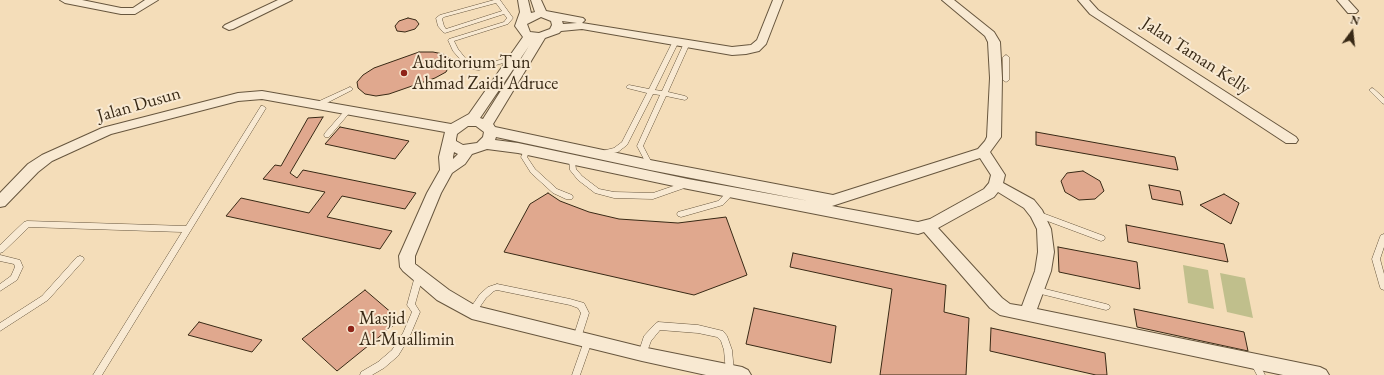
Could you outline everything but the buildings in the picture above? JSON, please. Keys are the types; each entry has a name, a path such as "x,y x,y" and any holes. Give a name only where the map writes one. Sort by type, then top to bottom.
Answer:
{"street":[{"path":"65,0 121,11 135,11 153,0"},
{"path":"229,27 287,0"},
{"path":"523,0 526,12 521,30 536,36 551,33 557,28 582,26 732,51 746,50 758,45 778,0"},
{"path":"536,0 545,15 556,19 557,28"},
{"path":"807,205 836,200 983,152 994,137 996,78 994,42 990,34 948,0"},
{"name":"Jalan Taman Kelly","path":"1083,0 1094,12 1291,140"},
{"path":"1342,0 1352,11"},
{"path":"522,22 530,17 545,15 721,41 743,42 753,39 766,29"},
{"path":"447,170 446,157 451,138 466,122 474,117 514,61 536,36"},
{"path":"536,36 488,133 468,150 460,161 447,170 420,223 407,256 408,267 443,295 472,312 642,354 736,374"},
{"name":"Jalan Dusun","path":"0,202 33,168 47,158 107,131 167,114 245,96 262,95 416,123 451,138 455,148 468,150"},
{"path":"466,122 477,122 488,133 527,150 692,179 836,200"},
{"path":"488,133 650,165 731,192 807,205 918,228 927,226 989,193 996,185 998,176 983,152"},
{"path":"996,185 1029,204 1037,214 1044,229 1046,252 1043,271 1027,314"},
{"path":"927,226 996,304 1006,310 1257,368 1320,375"}],"lane":[{"path":"451,40 506,23 510,18 497,0 439,18 444,31 451,40 455,50 468,65 473,68 479,68 503,61 514,61"},
{"path":"444,31 506,12"},
{"path":"598,154 616,150 625,143 651,91 682,42"},
{"path":"650,165 640,146 664,94 682,42"},
{"path":"1006,57 1006,80"},
{"path":"629,87 685,98"},
{"path":"313,104 350,89"},
{"path":"1372,90 1384,102"},
{"path":"97,375 263,108"},
{"path":"327,135 348,111"},
{"path":"527,150 524,157 533,171 555,191 569,197"},
{"path":"572,159 573,170 580,178 597,190 614,195 630,197 653,196 692,179"},
{"path":"681,214 720,203 731,192"},
{"path":"1037,214 1101,238"},
{"path":"0,250 27,224 188,229"},
{"path":"1384,237 1376,259 1384,287"},
{"path":"0,258 17,262 19,267 14,278 0,288"},
{"path":"0,327 46,298 80,259"},
{"path":"364,375 381,365 395,353 406,335 416,312 411,305 419,276"},
{"path":"472,312 483,296 491,289 497,287 570,302 580,306 585,313 583,339 576,375"},
{"path":"1037,290 1106,307"},
{"path":"642,354 647,339 658,326 698,329 720,334 724,339 736,374"}],"shaded area":[{"path":"1183,265 1208,270 1214,309 1188,303"},
{"path":"1220,273 1245,278 1253,318 1227,312"}],"place":[{"name":"Auditorium Tun Ahmad Zaidi Adruce","path":"404,73"},
{"name":"Masjid Al-Muallimin","path":"351,329"}]}
